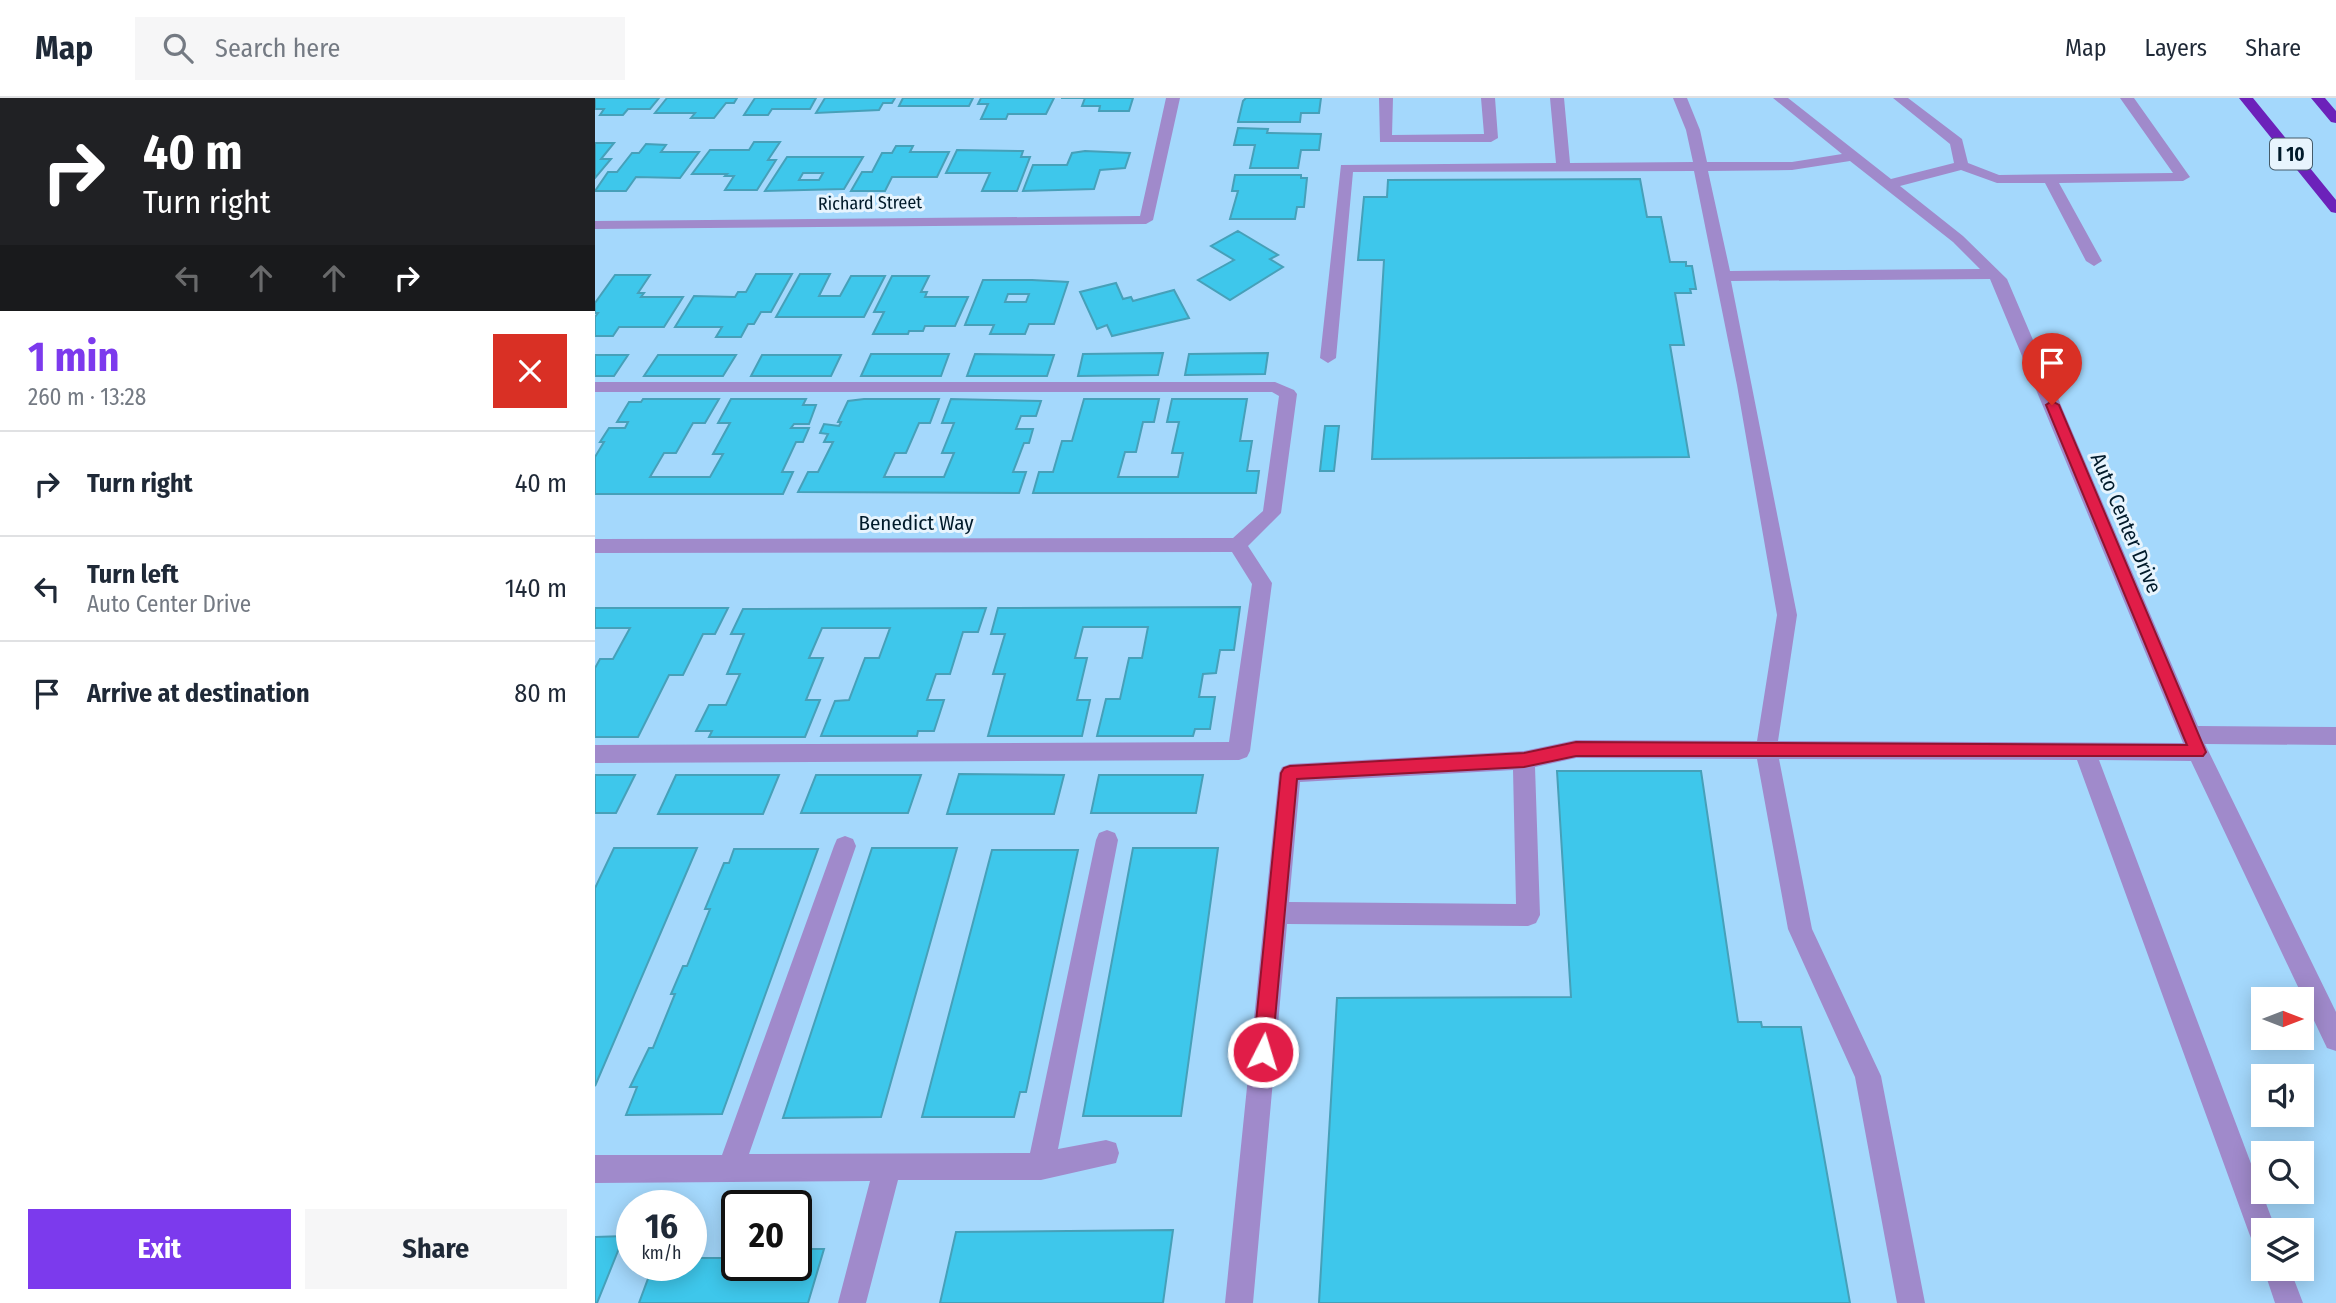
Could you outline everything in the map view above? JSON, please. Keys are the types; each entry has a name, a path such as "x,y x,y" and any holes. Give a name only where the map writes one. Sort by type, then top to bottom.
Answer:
{"highway":[{"name":"I 10","path":"2246,98 2336,209"},
{"path":"2318,98 2336,119"}],"street":[{"name":"Richard Street","path":"595,225 1146,220 1173,98"},
{"path":"1387,98 1385,139 1490,138 1488,98"},
{"path":"1557,98 1563,167"},
{"path":"1680,98 1693,130 1787,615 1766,750 1800,929 1868,1076 1911,1303"},
{"name":"Auto Center Drive","path":"1782,98 1958,239 1999,279 2194,743 2336,1039"},
{"path":"1900,98 1957,142 1962,165"},
{"path":"1889,184 1962,165 1997,179 2183,177 2127,98"},
{"path":"1927,104 1934,124"},
{"path":"1328,358 1346,168 1792,166 1853,156"},
{"path":"2050,179 2094,261"},
{"path":"1722,276 1993,274"},
{"path":"595,387 1275,387 1288,394 1272,513 1237,545 1262,583 1239,751 595,754"},
{"name":"Benedict Way","path":"595,546 1237,545"},
{"path":"1239,1303 1290,773 1524,760 1576,749 2085,752 2336,736"},
{"path":"2085,752 2257,1218"},
{"path":"1276,913 1528,915 1524,760"},
{"path":"1041,1166 1107,840"},
{"path":"730,1170 845,846"},
{"path":"595,1169 1041,1166 1106,1153"},
{"path":"852,1303 887,1169"},
{"path":"2281,1281 2289,1303"}],"building":[{"path":"595,98 659,98 650,109 628,109 623,115 600,115 604,109 595,109"},
{"path":"667,98 737,98 734,103 726,103 714,118 691,118 695,113 655,113"},
{"path":"755,98 816,98 810,109 772,109 768,115 744,115"},
{"path":"825,98 895,98 892,103 883,103 879,110 816,113"},
{"path":"903,98 973,98 969,106 899,106"},
{"path":"981,98 1054,98 1046,114 1008,114 1006,119 981,119 988,104 978,104"},
{"path":"1085,98 1133,98 1129,111 1099,111 1100,106 1082,106"},
{"path":"1246,98 1321,98 1319,113 1301,113 1300,122 1238,122"},
{"path":"1238,128 1268,129 1267,133 1321,134 1319,150 1301,150 1298,168 1250,168 1255,145 1234,145"},
{"path":"754,142 780,142 768,160 776,160 757,190 725,190 734,176 725,176 727,174 692,174 710,150 749,150"},
{"path":"595,143 614,143 601,159 611,159 595,178"},
{"path":"646,144 666,145 661,152 699,152 680,178 636,177 626,191 595,191 608,172 617,172 632,153 639,153"},
{"path":"896,146 913,146 910,152 949,152 937,177 892,177 885,191 851,191 862,172 872,172 882,153 892,153"},
{"path":"957,150 1023,151 1021,157 1030,157 1017,191 982,191 990,173 946,173"},
{"path":"1072,153 1130,153 1125,168 1100,170 1094,189 1023,191 1033,165 1067,165"},
{"path":"787,157 863,157 844,189 765,191","holes":["803,173 823,173 819,180 799,180"]},
{"path":"1235,175 1301,175 1301,178 1307,178 1304,207 1297,207 1295,219 1230,219 1238,191 1232,191"},
{"path":"1640,179 1647,217 1661,217 1670,262 1686,262 1686,266 1692,266 1696,289 1690,289 1691,293 1675,293 1684,345 1670,345 1689,457 1372,459 1384,260 1358,260 1364,197 1387,197 1388,180"},
{"path":"1238,231 1278,255 1270,259 1283,267 1230,300 1198,280 1234,260 1211,246"},
{"path":"756,274 792,274 771,312 761,312 754,324 748,324 741,337 716,337 722,327 675,327 694,296 735,297 738,292 746,292"},
{"path":"800,274 830,274 819,296 840,296 851,276 885,276 864,317 776,317"},
{"path":"615,275 650,275 638,293 644,293 641,297 683,297 664,327 619,327 613,336 595,336 595,317 598,313 595,313 595,303"},
{"path":"892,276 929,276 921,292 927,292 925,297 968,297 955,326 925,326 923,331 909,331 908,334 873,334 884,312 874,312"},
{"path":"983,280 1068,282 1054,324 1029,324 1025,334 990,334 994,325 965,325","holes":["1008,294 1029,294 1026,302 1005,302"]},
{"path":"1116,283 1123,299 1131,297 1133,301 1174,290 1189,318 1112,336 1107,325 1097,329 1080,292"},
{"path":"1163,353 1158,375 1078,376 1083,354"},
{"path":"1268,353 1265,374 1185,375 1189,354"},
{"path":"871,354 949,354 941,376 861,376"},
{"path":"975,354 1054,355 1047,376 967,376"},
{"path":"595,355 628,355 614,376 595,376"},
{"path":"658,355 736,355 723,376 644,376"},
{"path":"762,355 841,355 831,376 751,376"},
{"path":"643,399 719,399 705,423 693,423 676,453 664,453 650,477 710,477 723,454 713,454 730,423 718,423 731,399 806,399 803,405 816,405 809,424 794,424 791,428 809,428 803,442 796,442 782,472 793,472 783,494 595,494 595,457 604,442 600,442 609,428 625,428 628,422 617,422 629,402 641,402"},
{"path":"939,399 930,423 919,423 906,453 895,453 884,477 944,477 954,453 942,453 954,423 942,423 951,399 1041,401 1036,416 1021,416 1016,429 1033,429 1029,443 1024,443 1013,472 1026,472 1019,493 798,492 808,472 818,472 833,442 824,442 828,434 820,433 824,424 839,426 841,422 838,422 848,401"},
{"path":"1084,399 1159,399 1154,422 1143,422 1136,452 1125,452 1118,477 1178,477 1183,453 1172,453 1179,422 1167,422 1172,399 1247,399 1240,441 1252,441 1247,471 1259,471 1256,493 1033,493 1039,472 1053,472 1062,441 1072,441"},
{"path":"1325,426 1339,426 1334,471 1320,471"},
{"path":"1240,607 1234,650 1220,650 1216,673 1203,674 1199,697 1215,697 1210,729 1195,729 1193,736 1097,736 1106,699 1120,699 1129,658 1142,658 1148,627 1083,627 1075,658 1087,658 1077,700 1090,700 1082,736 988,736 1005,674 993,674 1005,634 991,634 998,608"},
{"path":"595,608 728,608 715,634 703,634 683,675 669,675 638,737 595,737 595,668 600,659 613,659 630,628 595,628"},
{"path":"986,608 978,632 963,632 950,674 936,674 927,700 944,700 934,731 918,731 917,736 821,736 835,701 849,700 865,658 879,658 890,628 822,628 809,658 823,658 806,700 820,700 805,737 709,737 712,731 696,731 709,705 726,705 740,674 727,674 744,634 731,634 743,609"},
{"path":"1557,771 1701,771 1738,1022 1761,1022 1762,1027 1801,1027 1850,1303 1319,1303 1337,998 1571,997"},
{"path":"959,774 1064,775 1054,814 947,814"},
{"path":"595,775 635,775 616,813 595,813"},
{"path":"676,775 779,775 763,814 658,814"},
{"path":"816,775 921,775 908,813 801,813"},
{"path":"1099,775 1203,775 1196,813 1091,813"},
{"path":"614,848 697,848 595,1086 595,888"},
{"path":"872,848 957,848 881,1117 783,1118"},
{"path":"1133,848 1218,848 1181,1116 1083,1116"},
{"path":"734,849 818,849 722,1114 626,1115 637,1087 630,1087 649,1048 653,1048 675,994 671,994 683,966 687,966 710,909 705,909 724,863 729,863"},
{"path":"992,850 1078,850 1026,1092 1020,1092 1014,1117 922,1117"},
{"path":"1173,1230 1163,1303 940,1303 956,1232"},
{"path":"616,1236 616,1256 597,1303 595,1303 595,1237"},
{"path":"812,1249 824,1249 808,1303 639,1303 647,1281 707,1281 707,1258 721,1258 721,1281 812,1281"}],"route":[{"path":"1263,1052 1290,773 1524,760 1576,749 2198,752 2052,405"}]}
